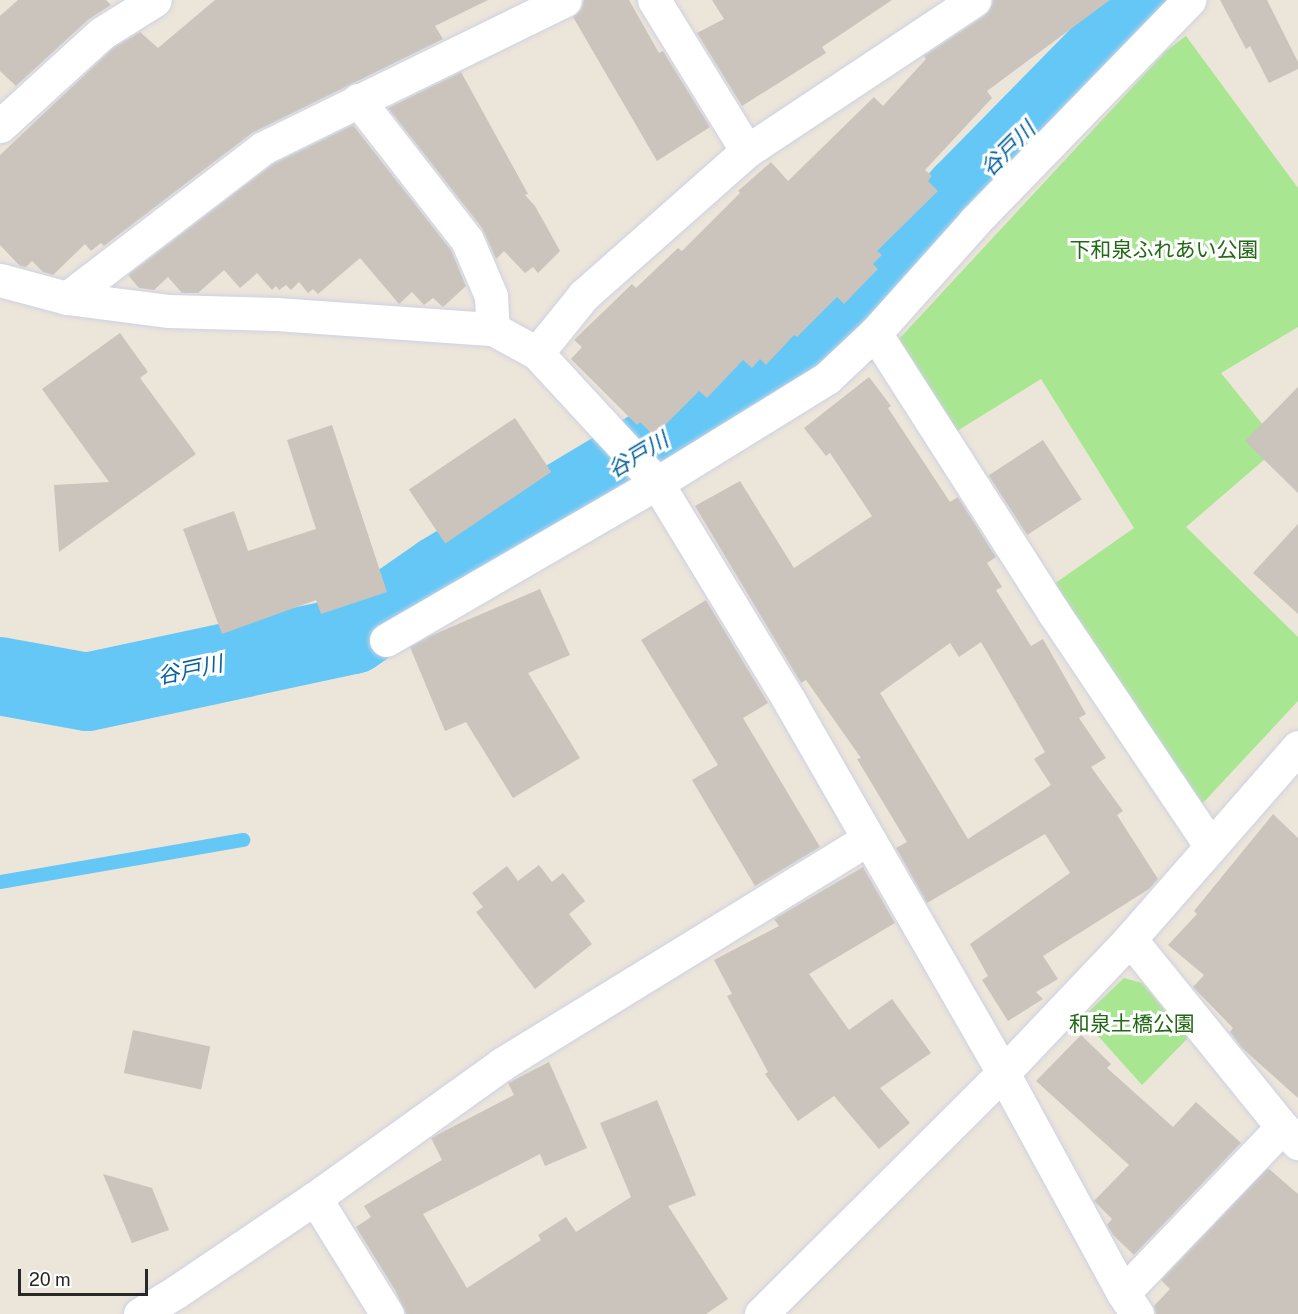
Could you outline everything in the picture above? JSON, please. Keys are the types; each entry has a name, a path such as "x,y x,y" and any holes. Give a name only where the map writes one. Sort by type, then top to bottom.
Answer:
{"street":[{"path":"0,126 102,33 155,0"},
{"path":"67,298 263,148 565,0"},
{"path":"654,0 747,151"},
{"path":"537,353 584,295 747,151 972,0"},
{"path":"386,640 652,479 827,378 875,333 975,221 1189,0"},
{"path":"358,100 467,240 491,296 493,329"},
{"path":"0,280 67,298 169,311 276,314 493,329 537,353 652,479 790,702 1003,1073 1130,1304 1290,1135 1131,939"},
{"path":"875,333 1054,613 1210,845"},
{"path":"761,1314 1003,1073 1131,939 1210,845 1298,747"},
{"path":"140,1314 182,1303 315,1198 502,1064 868,839"},
{"path":"315,1198 387,1314"}],"green space":[{"name":"下和泉ふれあい公園","path":"1186,36 1298,188 1298,327 1221,373 1280,446 1186,527 1298,637 1298,701 1201,805 1054,584 1134,528 1041,379 957,431 899,339 1167,50"},
{"name":"和泉土橋公園","path":"1124,978 1142,983 1188,1038 1142,1085 1082,1018"}],"building":[{"path":"18,0 106,0 111,5 89,19 16,86 0,71 0,16"},
{"path":"215,0 488,0 435,26 443,39 252,133 104,246 101,243 91,251 85,244 53,275 43,272 32,261 26,267 20,266 0,245 0,155 113,48 140,32 158,48"},
{"path":"584,0 629,0 659,53 663,51 710,127 657,161 573,17 581,10"},
{"path":"712,0 892,0 822,47 826,53 742,106 697,33 724,19"},
{"path":"993,0 1110,0 987,91 992,98 925,170 932,176 928,181 938,191 877,251 882,255 873,264 878,269 844,304 837,297 797,337 794,335 766,365 760,359 752,368 743,360 707,398 699,391 654,436 640,422 637,425 571,359 582,347 574,340 632,284 636,288 678,248 682,251 740,193 738,191 771,162 788,181 874,97 883,106 926,59 924,56 984,16"},
{"path":"1220,0 1267,0 1298,62 1298,69 1269,83 1250,46 1246,49"},
{"path":"461,72 528,194 525,195 535,206 560,251 538,273 533,267 525,273 504,251 496,259 482,228 388,108"},
{"path":"353,125 451,250 466,286 443,307 433,298 424,305 412,292 399,304 360,258 318,294 313,289 308,293 299,282 291,290 286,285 279,290 276,286 272,290 257,273 240,288 224,270 198,293 182,293 168,277 154,290 139,288 128,275 273,164"},
{"path":"120,333 148,372 140,378 196,454 59,552 54,485 109,482 42,389"},
{"path":"869,377 891,406 888,408 950,502 958,497 996,557 987,563 1002,587 996,590 1031,646 1043,639 1086,714 1079,718 1106,758 1091,767 1123,811 1117,815 1158,879 1149,889 1043,956 1058,979 1036,992 1043,999 1008,1021 982,980 988,976 970,944 1070,873 1045,834 927,903 896,848 907,842 857,759 861,758 806,680 801,683 695,506 740,481 794,568 872,516 830,453 826,456 804,428","holes":["981,642 1045,752 1034,759 1051,785 968,839 880,693 950,643 959,657"]},
{"path":"1298,387 1298,493 1245,441"},
{"path":"515,418 551,472 445,543 409,490"},
{"path":"332,425 387,592 321,614 316,600 222,634 183,529 234,511 248,551 316,529 287,440"},
{"path":"1043,440 1082,500 1027,535 988,475"},
{"path":"1298,524 1298,614 1253,573"},
{"path":"540,589 570,655 528,673 580,758 513,798 466,722 445,731 410,647 430,636"},
{"path":"706,600 768,703 743,718 820,847 755,886 692,780 718,765 641,640"},
{"path":"1273,814 1298,838 1298,1098 1242,1048 1230,1032 1233,1028 1193,987 1204,975 1168,945 1197,914 1194,911"},
{"path":"539,865 552,882 563,873 585,901 569,914 592,944 535,989 476,912 483,907 472,893 507,866 518,881"},
{"path":"863,867 895,923 809,974 849,1030 892,999 931,1053 880,1088 910,1123 879,1149 834,1096 798,1121 765,1074 768,1072 727,996 732,994 714,960 779,926 774,919"},
{"path":"133,1030 210,1046 201,1089 124,1073"},
{"path":"1081,1035 1111,1064 1107,1068 1173,1127 1196,1102 1241,1143 1134,1255 1113,1235 1107,1225 1112,1219 1094,1201 1129,1165 1036,1081"},
{"path":"549,1062 587,1148 545,1166 540,1154 423,1214 467,1288 541,1240 538,1235 566,1217 576,1232 631,1197 600,1123 657,1100 696,1195 668,1206 728,1299 706,1314 406,1314 395,1290 356,1227 371,1217 364,1206 442,1160 431,1138 514,1095 508,1083"},
{"path":"1268,1168 1298,1194 1298,1314 1156,1314 1154,1306 1170,1289 1161,1280"},
{"path":"103,1174 152,1188 169,1230 132,1243"}],"waterway":[{"name":"谷戸川","path":"0,676 87,692 353,635 441,574 848,330 963,194 1140,14 1158,0"},
{"path":"0,882 243,840"}]}
